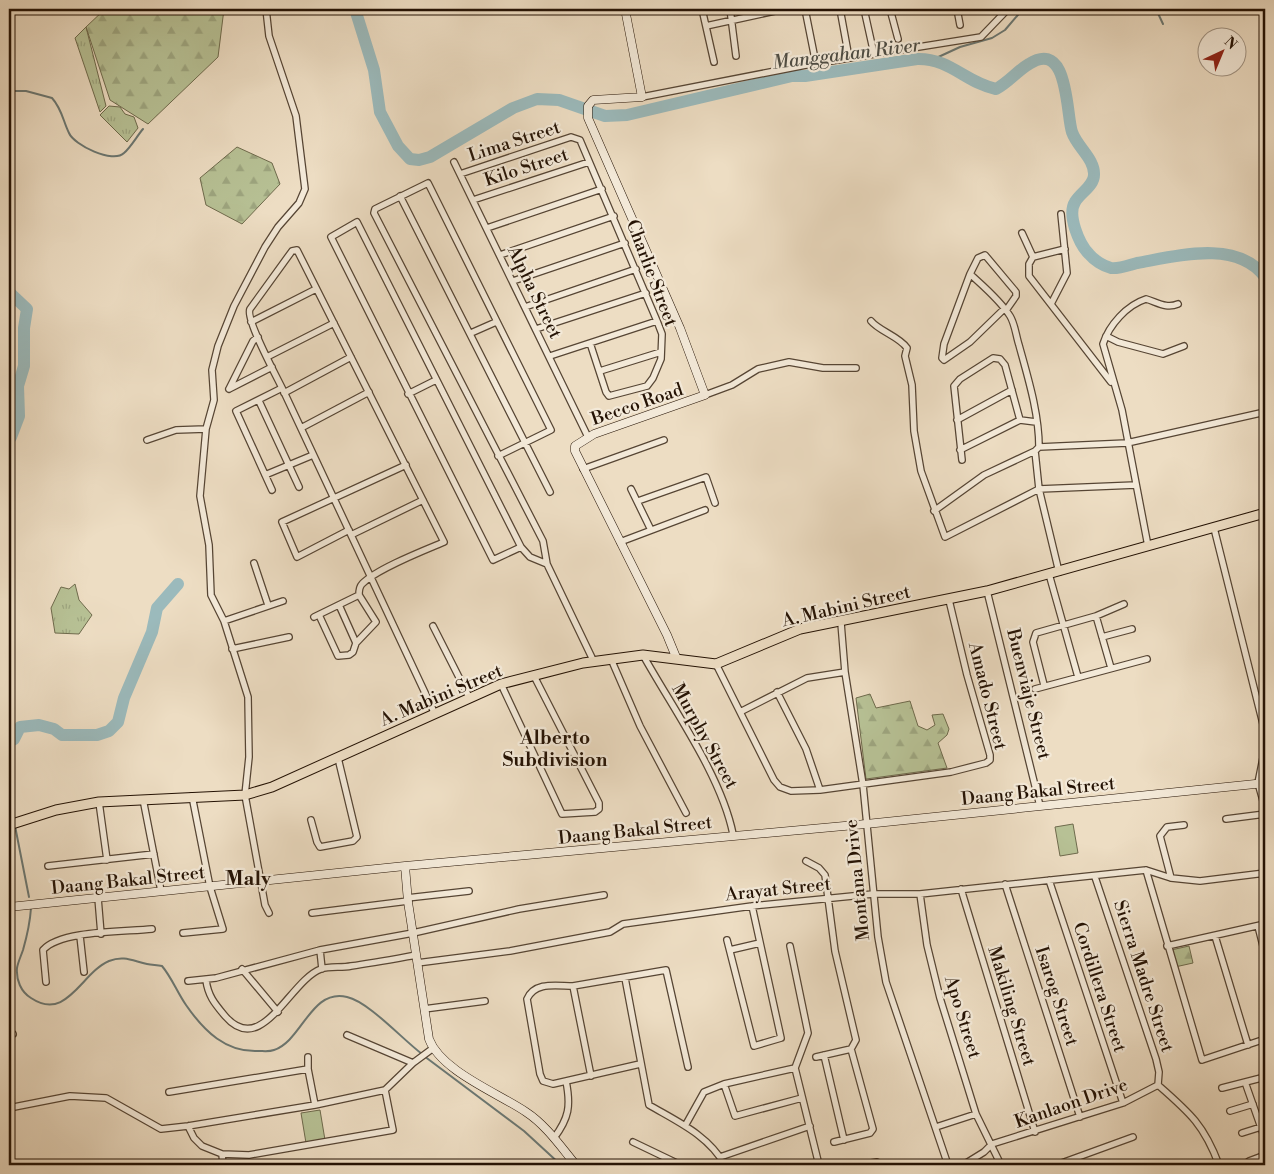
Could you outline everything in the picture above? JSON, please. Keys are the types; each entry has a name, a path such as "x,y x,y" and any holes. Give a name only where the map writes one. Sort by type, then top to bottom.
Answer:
{"main road":[{"name":"A. Mabini Street","path":"9,825 56,810 99,802 192,796 245,795 272,787 434,712 500,684 594,662 643,655 676,657 716,664 745,654 800,629 841,623 987,591 1265,513"}],"street":[{"path":"266,9 269,36 296,116 305,189 299,203 278,227 265,247 234,306 218,346 212,370 214,400 206,428 200,496 209,545 211,595 224,622 248,697 249,748 245,795 269,913"},
{"path":"626,9 642,97 849,58 981,37 1008,9"},
{"path":"702,9 714,62"},
{"path":"730,9 736,56"},
{"path":"706,26 758,12 784,9"},
{"path":"805,9 816,64"},
{"path":"840,9 849,58"},
{"path":"864,9 874,54"},
{"path":"890,9 898,39"},
{"path":"957,9 960,25"},
{"name":"Becco Road","path":"642,97 590,102 588,118 680,328 705,396 588,437 575,446 583,469 667,635 676,657"},
{"name":"Charlie Street","path":"577,137 614,216 662,334 658,367 647,386 609,396 600,371"},
{"name":"Lima Street","path":"460,174 577,137"},
{"name":"Alpha Street","path":"454,162 588,437"},
{"name":"Kilo Street","path":"473,200 589,162"},
{"path":"498,456 551,430 428,183 375,209 374,213 498,456 543,541 547,564 594,662"},
{"path":"487,228 602,189"},
{"path":"400,196 550,492"},
{"path":"1051,304 1067,273 1062,214"},
{"path":"500,255 614,216"},
{"path":"521,547 493,560 408,394 331,237 357,222 521,547 530,557 547,564"},
{"path":"1022,233 1033,257 1028,270 1031,281 1114,385"},
{"path":"513,281 625,243"},
{"path":"1033,257 1065,249"},
{"path":"359,595 376,622 356,643 349,655 338,656 316,616 359,595 363,583 371,578 412,555 444,542 298,250 295,250 249,311 251,322 350,532 371,578 434,712"},
{"path":"985,255 1016,292 1016,296 1007,309 1004,309 970,342 944,360 942,358 944,344 970,274 978,258 985,255"},
{"path":"525,307 636,269"},
{"path":"970,274 1010,317 1028,381 1036,422 1039,489 1059,572"},
{"path":"251,322 316,289"},
{"path":"536,329 646,292"},
{"path":"1148,546 1127,443 1103,344 1116,321 1144,300 1172,307 1178,304"},
{"path":"550,356 658,321"},
{"path":"871,321 877,328 887,330 892,337 905,344 907,348 905,356 912,385 914,431 922,471 934,511 945,537 1039,489 1136,485"},
{"path":"471,333 496,322"},
{"path":"267,357 334,324"},
{"path":"1106,336 1118,342 1163,354 1184,346"},
{"path":"258,337 253,341 229,389 272,367"},
{"path":"590,343 600,371 661,352"},
{"path":"272,490 236,412 351,357"},
{"path":"962,460 953,390 955,384 997,358 1005,365 1020,420"},
{"path":"705,396 732,385 758,370 789,362 823,368 856,368"},
{"path":"408,394 436,380"},
{"path":"957,420 1012,390"},
{"path":"301,428 370,392"},
{"path":"259,400 299,487"},
{"path":"934,511 984,475 1037,449 1127,443 1265,412"},
{"path":"960,450 1020,420 1036,422"},
{"path":"147,440 176,430 206,428"},
{"path":"583,469 664,440"},
{"path":"265,475 313,455"},
{"path":"406,465 282,522 297,556 423,500"},
{"path":"638,501 706,477 715,503"},
{"path":"631,489 652,530"},
{"path":"620,542 705,510"},
{"path":"1214,528 1265,732"},
{"path":"254,563 268,605"},
{"path":"1050,574 1078,677"},
{"name":"Buenviaje Street","path":"987,591 1040,806"},
{"name":"Amado Street","path":"740,712 780,787 791,791 863,785 951,772 986,763 990,760 990,755 966,675 949,600"},
{"path":"224,622 268,605 284,601"},
{"path":"1044,685 1032,642 1033,636 1036,633 1096,616 1124,604"},
{"path":"339,605 356,643"},
{"path":"1096,616 1111,668"},
{"name":"Montana Drive","path":"841,623 845,672 863,785 878,937 886,982 948,1165"},
{"path":"433,626 469,697"},
{"path":"1102,637 1132,629"},
{"path":"232,650 289,636"},
{"name":"Murphy Street","path":"643,655 696,747 725,805 733,834"},
{"path":"611,659 640,726 686,813"},
{"path":"1035,689 1044,685 1147,659"},
{"path":"716,664 740,712 807,678 845,672"},
{"path":"500,684 562,814 595,812 599,809 600,803 534,676"},
{"path":"777,692 806,749 820,790"},
{"path":"1265,748 1262,783 1265,808"},
{"path":"312,820 320,847 353,841 357,837 338,758"},
{"name":"Daang Bakal Street","path":"9,907 405,866 585,851 733,834 866,824 1262,783"},
{"path":"183,934 223,929 210,886 192,796"},
{"path":"143,799 161,891"},
{"path":"99,802 107,860"},
{"path":"1226,819 1265,814"},
{"path":"1171,878 1160,836 1167,826 1184,825"},
{"path":"48,866 154,854"},
{"path":"806,861 819,868 824,874 835,951 856,1040 851,1049 873,1129 870,1133 834,1142"},
{"path":"405,866 407,900 432,1049 471,1079 528,1113 554,1138 576,1165"},
{"path":"1146,870 1171,878 1200,881 1265,873"},
{"path":"1146,870 1202,1060 1265,1039"},
{"name":"Arayat Street","path":"322,969 510,951 610,932 623,924 752,906 873,894 920,894 1005,884 1095,877 1146,870"},
{"name":"Sierra Madre Street","path":"1095,877 1156,1059 1159,1072 1158,1085"},
{"name":"Cordillera Street","path":"1049,880 1123,1103"},
{"name":"Isarog Street","path":"1005,884 1080,1117"},
{"name":"Makiling Street","path":"961,889 1035,1132"},
{"path":"312,913 469,891"},
{"name":"Apo Street","path":"920,894 926,945 976,1114 1002,1165"},
{"path":"188,981 206,980 320,950 413,933 519,909 604,895"},
{"path":"98,898 101,934"},
{"path":"728,940 754,1046 781,1038 752,906"},
{"path":"1167,946 1265,924"},
{"path":"1258,926 1265,954"},
{"path":"46,982 43,950 50,943 80,936 152,929"},
{"path":"80,936 84,972"},
{"path":"1215,936 1248,1045"},
{"path":"730,950 760,943"},
{"path":"790,946 808,1033 795,1068 819,1165"},
{"path":"206,980 207,994 230,1021 240,1027 252,1028 266,1022 278,1012 303,980 322,969 320,950"},
{"path":"242,970 278,1012"},
{"path":"640,1064 566,1082 548,1084 541,1077 527,999 530,993 540,987 573,986 666,970 688,1066"},
{"path":"625,978 649,1105 685,1126 704,1140 720,1156 725,1165"},
{"path":"573,986 591,1076"},
{"path":"424,1009 484,1001"},
{"path":"347,1035 413,1062"},
{"path":"9,1108 70,1096 106,1098 162,1129 188,1126 315,1105 385,1090 413,1062 432,1049"},
{"path":"816,1057 851,1049"},
{"path":"824,1056 844,1140"},
{"path":"308,1057 308,1069 315,1105"},
{"path":"685,1126 704,1092 724,1084 795,1068"},
{"path":"169,1092 308,1069"},
{"path":"1222,1088 1265,1077"},
{"path":"554,1138 566,1120 569,1109 566,1082"},
{"path":"1245,1082 1265,1139"},
{"path":"724,1084 735,1116 802,1098"},
{"path":"1158,1085 1192,1114 1211,1144 1219,1165"},
{"name":"Kanlaon Drive","path":"992,1144 1123,1103 1158,1085"},
{"path":"188,1126 194,1138 202,1146 222,1154 249,1155 393,1130 385,1090"},
{"path":"1230,1111 1252,1104"},
{"path":"936,1127 976,1114"},
{"path":"720,1156 810,1126"},
{"path":"1242,1133 1261,1127"},
{"path":"1056,1165 1133,1136"},
{"path":"633,1142 681,1165"},
{"path":"963,1165 984,1152 992,1144"},
{"path":"222,1154 223,1165"},
{"path":"1249,1161 1265,1155"},
{"path":"860,1165 877,1162 878,1165"}],"green space":[{"path":"105,9 224,9 218,57 148,124 110,100 86,27"},
{"path":"86,27 106,106 100,112 75,38"},
{"path":"109,106 120,107 125,114 134,117 138,128 127,142 100,115"},
{"path":"237,147 272,163 280,184 242,224 206,205 200,178"},
{"path":"75,584 79,600 92,615 79,634 55,633 51,608 61,587 69,589"},
{"path":"870,694 876,708 910,701 918,726 927,730 935,725 932,715 943,714 949,729 947,735 938,743 947,768 866,779 856,698"},
{"path":"1073,824 1078,853 1060,856 1055,827"},
{"path":"1189,946 1193,963 1175,967 1171,950"},
{"path":"320,1110 325,1140 306,1143 301,1113"}],"waterway":[{"name":"Manggahan River","path":"355,9 374,70 380,112 398,146 410,159 419,160 430,157 513,108 537,99 559,100 605,116 627,115 792,76 805,76 917,59 939,62 976,82 996,89 1029,64 1042,59 1052,61 1059,69 1063,82 1072,132 1094,169 1092,183 1075,202 1072,214 1078,237 1091,256 1096,261 1114,268 1187,254 1222,254 1239,258 1253,265 1265,277"},
{"path":"934,59 960,47 992,38 1005,30 1023,9"},
{"path":"1156,9 1163,24"},
{"path":"9,91 26,91 52,98 58,106 72,138 86,148 103,155 119,156 124,153 143,129"},
{"path":"9,292 27,309 24,328 24,366 18,386 19,416 9,438"},
{"path":"9,742 14,739 20,727 39,725 54,729 62,735 97,735 109,731 118,722 124,698 152,632 157,608 178,584"},
{"path":"9,810 12,820"},
{"path":"15,826 29,897"},
{"path":"31,908 27,935 17,968 17,977 24,992 31,998 44,1004 54,1004 64,1000 99,967 109,961 114,959 133,960 162,966 186,1005 208,1032 236,1048 247,1051 270,1051 284,1045 315,1007 324,1000 335,996 356,1000 422,1054"},
{"path":"424,1056 524,1131 561,1165"}],"district":[{"name":"Alberto Subdivision","path":"555,748"},
{"name":"Maly","path":"248,878"}]}
